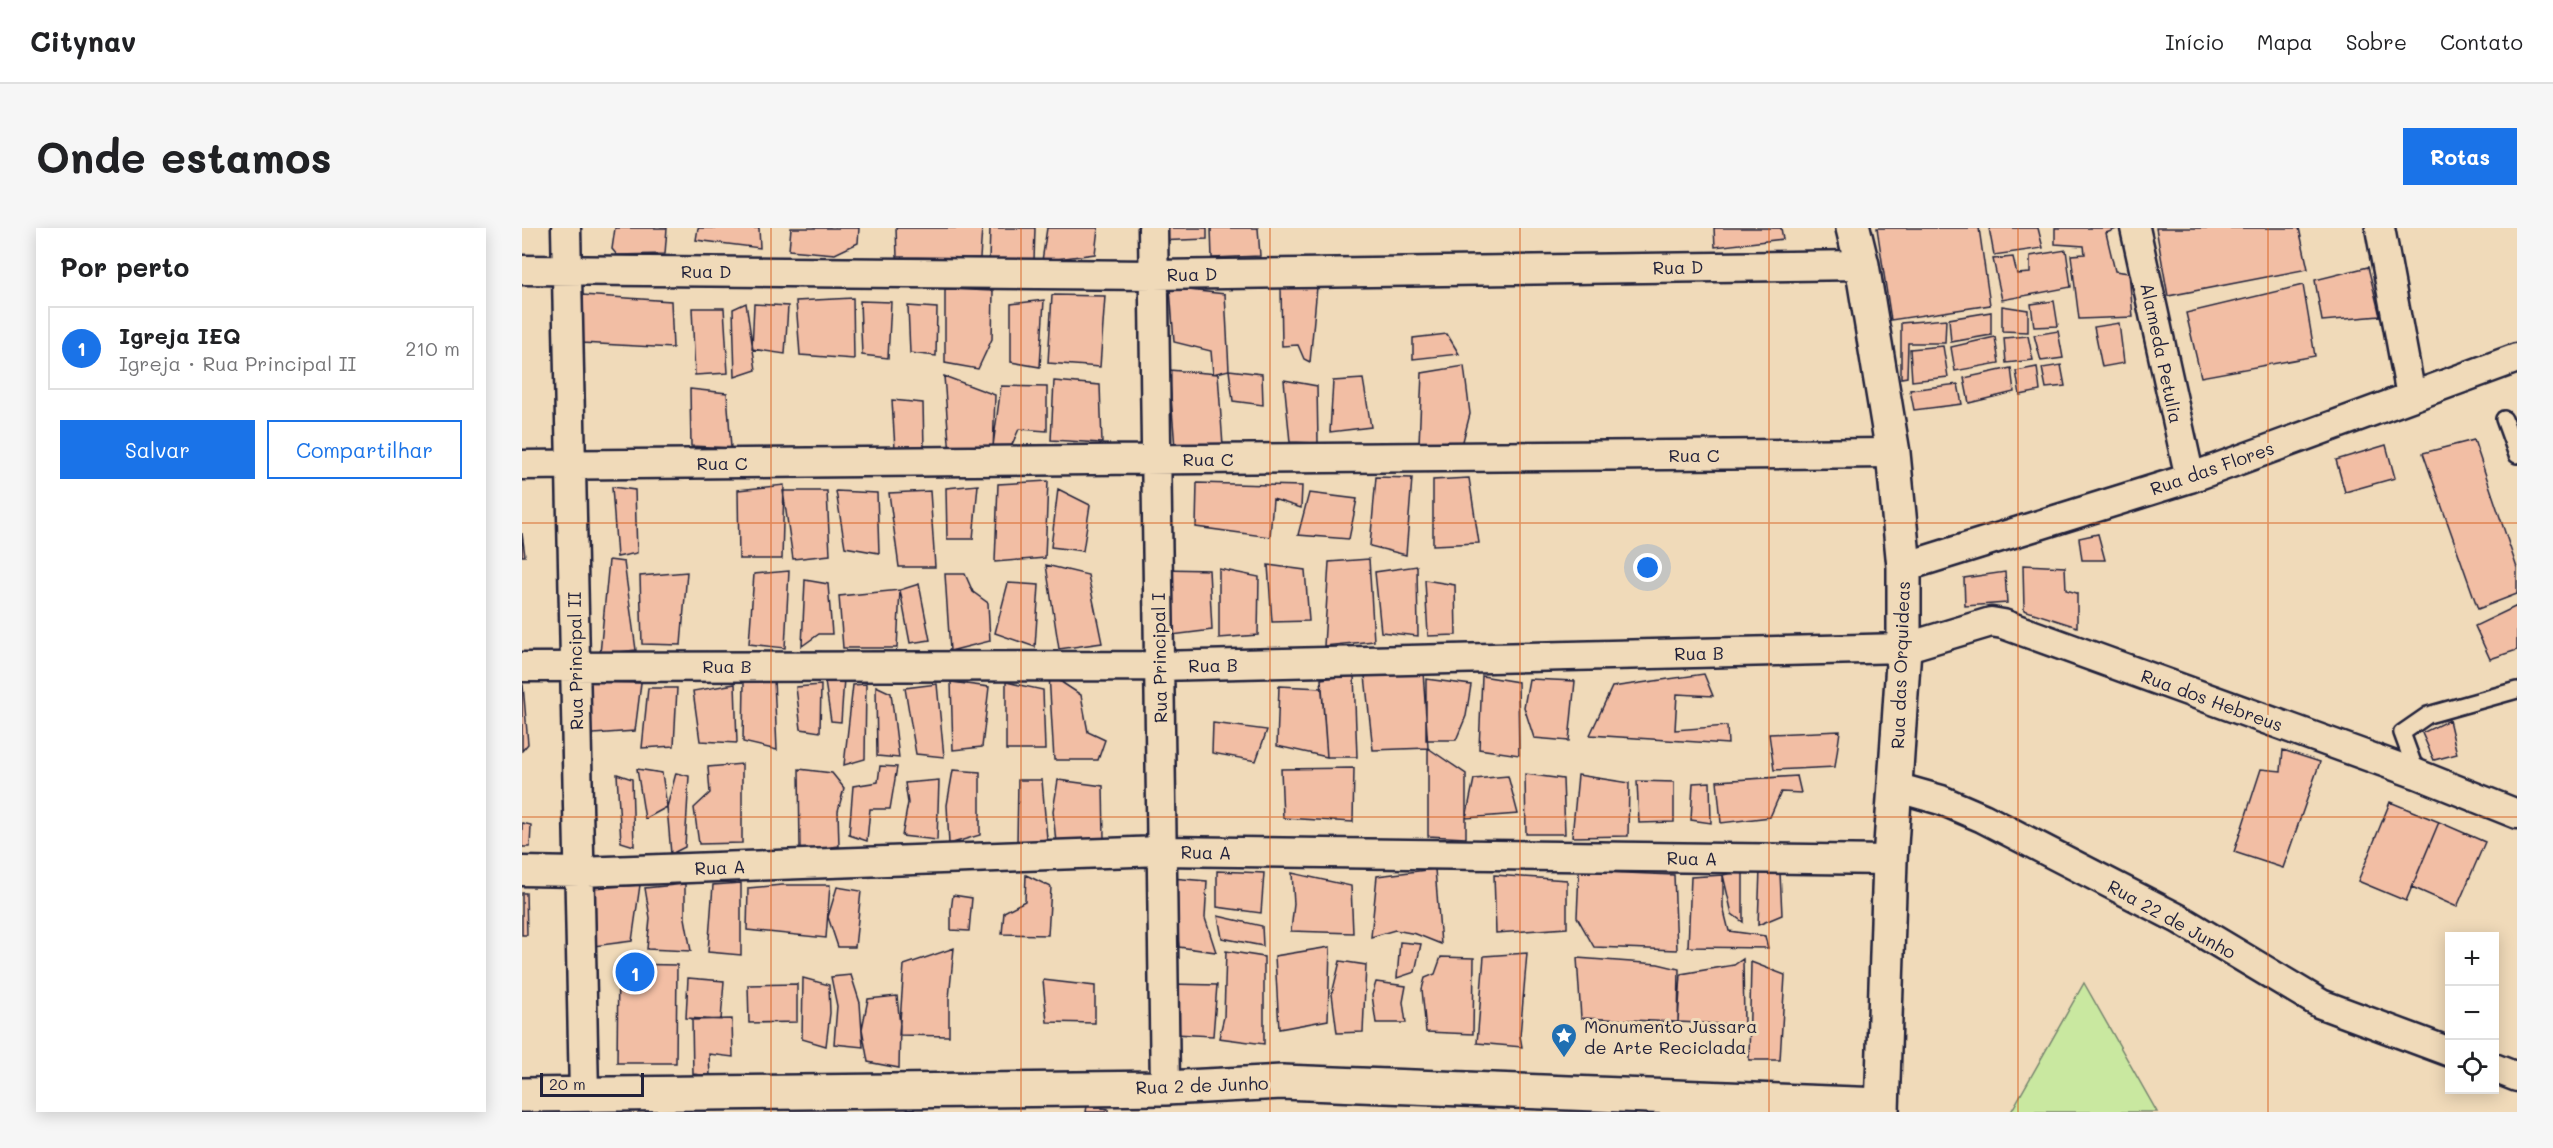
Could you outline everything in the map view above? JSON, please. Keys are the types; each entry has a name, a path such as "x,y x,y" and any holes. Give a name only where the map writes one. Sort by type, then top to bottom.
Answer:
{"street":[{"name":"Rua Principal II","path":"566,228 584,1094"},
{"name":"Rua Principal I","path":"1153,228 1165,1088"},
{"name":"Rua das Orquideas","path":"1853,228 1862,265 1893,453 1904,567 1904,648 1890,860 1882,1108"},
{"name":"Alameda Petulia","path":"2135,228 2190,478"},
{"path":"2380,228 2411,396"},
{"name":"Rua D","path":"522,270 1154,275 1862,265"},
{"name":"Rua das Flores","path":"1904,567 2190,478 2517,358"},
{"name":"Rua C","path":"522,465 1893,453"},
{"name":"Rua dos Hebreus","path":"1904,648 1979,625 2003,624 2417,774 2517,814"},
{"name":"Rua B","path":"522,667 1159,666 1904,648"},
{"name":"Rua 22 de Junho","path":"1895,787 1941,800 1983,818 2179,920 2320,1004 2445,1050"},
{"name":"Rua A","path":"522,871 580,872 1161,851 1890,860"},
{"path":"2499,1070 2517,1077"},
{"name":"Rua 2 de Junho","path":"522,1095 1165,1088 1282,1082 1882,1108"}],"lane":[{"path":"2504,419 2517,455"},
{"path":"2417,774 2402,733 2428,715 2517,690"}],"green space":[{"path":"2084,983 2157,1112 2011,1112"}],"building":[{"path":"615,228 667,228 665,254 617,255 612,249"},
{"path":"698,228 759,228 760,248 696,240"},
{"path":"791,228 859,228 858,243 835,254 789,250"},
{"path":"896,228 982,228 980,258 897,257"},
{"path":"990,228 1035,228 1034,261 989,260"},
{"path":"1047,228 1098,228 1095,254 1042,261"},
{"path":"1156,228 1207,228 1207,239 1156,241"},
{"path":"1211,228 1258,228 1260,256 1212,258"},
{"path":"1714,228 1781,228 1783,239 1715,247"},
{"path":"1877,228 1979,228 1990,305 1891,320"},
{"path":"1989,228 2038,228 2043,248 1994,255"},
{"path":"2055,228 2119,228 2106,233 2115,271 2129,273 2133,317 2079,319 2071,255 2085,254 2084,246 2055,244"},
{"path":"2156,228 2299,228 2308,269 2168,296"},
{"path":"2066,250 2071,287 2002,300 1993,259 2013,257 2017,274 2030,273 2030,256"},
{"path":"2368,267 2380,316 2322,321 2315,280"},
{"path":"2303,285 2315,356 2201,377 2186,313"},
{"path":"1281,286 1317,287 1310,362 1304,359 1298,345 1282,346"},
{"path":"1170,288 1225,294 1229,370 1213,374 1211,351 1174,342"},
{"path":"945,289 993,291 992,339 978,369 945,363"},
{"path":"582,295 671,301 673,348 581,343"},
{"path":"1052,295 1105,296 1100,367 1048,363"},
{"path":"853,298 854,359 800,355 796,301"},
{"path":"1044,300 1040,367 1011,362 1011,304"},
{"path":"860,301 891,302 888,358 862,355"},
{"path":"2054,301 2058,326 2034,327 2031,304"},
{"path":"746,303 756,370 735,377 733,309"},
{"path":"754,304 788,306 785,354 752,349"},
{"path":"908,306 937,308 936,356 910,353"},
{"path":"2002,306 2028,310 2028,332 2002,331"},
{"path":"692,308 724,308 728,373 695,375"},
{"path":"1991,312 1991,335 1951,342 1949,319"},
{"path":"1946,319 1945,343 1908,343 1907,377 1901,378 1901,323"},
{"path":"2119,323 2124,363 2102,367 2094,327"},
{"path":"2058,331 2063,358 2041,361 2034,335"},
{"path":"1447,334 1459,354 1413,359 1413,338"},
{"path":"2028,336 2033,360 2006,363 2004,338"},
{"path":"1995,337 1999,363 1955,371 1951,347"},
{"path":"1943,346 1948,377 1912,381 1910,349"},
{"path":"2061,365 2065,386 2046,388 2042,368"},
{"path":"1464,366 1470,414 1461,449 1419,444 1422,373"},
{"path":"2037,367 2040,391 2020,395 2016,371"},
{"path":"2011,368 2014,392 1969,403 1964,378"},
{"path":"1169,370 1218,374 1223,446 1175,448"},
{"path":"1229,370 1262,374 1263,405 1233,401"},
{"path":"944,376 995,395 993,451 950,455"},
{"path":"1363,379 1371,427 1330,432 1333,381"},
{"path":"1284,380 1317,386 1318,443 1290,442"},
{"path":"1054,381 1100,385 1102,443 1051,440"},
{"path":"1958,384 1962,404 1914,410 1910,390"},
{"path":"1001,386 1047,387 1047,431 1019,429 1010,449 993,446"},
{"path":"690,389 727,393 731,448 691,446"},
{"path":"892,400 923,403 924,449 895,449"},
{"path":"2474,440 2517,568 2517,594 2478,609 2423,453"},
{"path":"2386,445 2395,478 2345,492 2336,460"},
{"path":"1376,477 1412,478 1406,555 1370,546"},
{"path":"1469,478 1479,543 1433,545 1433,480"},
{"path":"1048,481 1045,558 995,562 998,484"},
{"path":"1197,483 1302,486 1301,508 1273,499 1270,537 1196,527"},
{"path":"784,485 782,559 739,559 738,490"},
{"path":"978,485 973,539 947,539 946,488"},
{"path":"612,487 635,490 637,553 617,557"},
{"path":"1058,489 1090,505 1083,551 1051,547"},
{"path":"783,491 827,491 830,555 793,559"},
{"path":"836,491 877,493 879,553 845,547"},
{"path":"930,491 935,567 899,567 889,493"},
{"path":"1309,493 1357,499 1349,539 1298,535"},
{"path":"522,533 525,556 522,556"},
{"path":"2098,534 2105,560 2082,560 2079,538"},
{"path":"1369,559 1374,641 1324,646 1329,562"},
{"path":"609,560 624,562 636,650 600,654"},
{"path":"1046,565 1088,575 1102,643 1059,649"},
{"path":"1268,565 1305,570 1309,621 1272,622"},
{"path":"2023,565 2065,567 2066,590 2077,593 2077,627 2024,610"},
{"path":"1417,566 1418,636 1381,632 1375,572"},
{"path":"1164,569 1209,570 1212,630 1164,636"},
{"path":"1219,569 1259,577 1258,635 1219,638"},
{"path":"789,571 785,648 749,644 754,574"},
{"path":"687,572 681,645 642,644 640,576"},
{"path":"2005,572 2007,603 1965,606 1964,578"},
{"path":"945,574 965,574 973,592 988,603 990,641 950,651"},
{"path":"805,580 828,584 832,634 819,634 802,646"},
{"path":"1425,580 1455,585 1456,635 1428,636"},
{"path":"1008,583 1039,585 1035,647 995,633"},
{"path":"919,584 930,640 910,643 900,590"},
{"path":"900,590 897,648 843,648 839,596"},
{"path":"2517,606 2517,650 2490,659 2475,626"},
{"path":"1423,671 1428,748 1373,750 1365,676"},
{"path":"1049,674 1081,695 1088,732 1105,740 1098,760 1054,760"},
{"path":"1704,674 1713,696 1677,694 1675,730 1727,726 1728,744 1590,735 1612,687"},
{"path":"824,675 844,678 841,722 831,721"},
{"path":"1354,675 1357,757 1327,757 1321,679"},
{"path":"1482,676 1518,682 1519,755 1479,749"},
{"path":"774,679 777,750 743,742 744,682"},
{"path":"1426,679 1471,685 1466,716 1456,740 1426,740"},
{"path":"1529,679 1575,681 1569,741 1534,738 1524,707"},
{"path":"576,682 641,683 635,731 579,735"},
{"path":"951,682 989,687 982,747 953,750"},
{"path":"1006,682 1043,690 1045,750 1006,750"},
{"path":"735,684 737,743 700,741 693,691"},
{"path":"866,684 865,759 844,765 853,685"},
{"path":"937,684 944,757 916,754 905,688"},
{"path":"522,685 528,744 522,751"},
{"path":"821,685 820,732 801,729 796,687"},
{"path":"876,686 891,693 899,758 877,756"},
{"path":"1279,686 1322,688 1327,757 1277,746"},
{"path":"648,688 677,688 674,746 642,748"},
{"path":"2449,720 2457,754 2434,760 2422,733"},
{"path":"1213,723 1267,730 1256,761 1212,753"},
{"path":"1840,731 1835,767 1774,770 1769,734"},
{"path":"1428,748 1466,774 1466,838 1428,836"},
{"path":"2283,750 2320,762 2283,868 2234,852 2261,769 2281,771"},
{"path":"742,764 742,843 699,844 694,808 710,793 708,767"},
{"path":"880,766 897,767 890,809 870,809 867,841 849,835 853,786 878,782"},
{"path":"1354,768 1353,822 1283,818 1281,769"},
{"path":"637,769 662,773 667,807 645,819"},
{"path":"799,769 832,773 844,788 838,811 839,846 795,852 800,849"},
{"path":"953,770 980,772 980,835 949,844 947,805"},
{"path":"676,773 689,776 685,847 671,854 667,807"},
{"path":"617,774 632,779 634,846 621,842"},
{"path":"1525,774 1563,779 1565,834 1526,834"},
{"path":"1578,775 1629,783 1628,836 1572,837"},
{"path":"1508,776 1518,814 1466,818 1474,779"},
{"path":"1797,776 1801,793 1781,792 1770,817 1721,823 1717,781"},
{"path":"939,780 937,840 902,836 908,803 905,783"},
{"path":"1018,780 1042,780 1047,839 1017,845"},
{"path":"1058,780 1103,786 1104,838 1056,843 1053,811"},
{"path":"1637,781 1674,782 1674,822 1639,823"},
{"path":"1710,782 1711,823 1691,820 1693,783"},
{"path":"2390,802 2439,822 2406,901 2358,881"},
{"path":"2439,822 2485,842 2457,907 2412,887"},
{"path":"522,823 531,825 530,847 522,847"},
{"path":"1435,869 1441,944 1416,934 1395,930 1371,937 1377,876"},
{"path":"1760,869 1780,873 1782,915 1758,925"},
{"path":"1217,871 1264,873 1261,913 1217,907"},
{"path":"1579,871 1674,875 1677,950 1594,947 1577,917"},
{"path":"1743,871 1743,922 1732,914 1723,875"},
{"path":"1292,873 1351,886 1353,933 1291,931 1294,904"},
{"path":"1026,875 1051,887 1048,935 1002,934 1004,912 1025,901"},
{"path":"1494,875 1567,880 1567,928 1496,933"},
{"path":"1723,875 1723,907 1729,931 1765,936 1768,948 1688,947 1691,877"},
{"path":"1171,878 1207,881 1205,918 1216,952 1179,947"},
{"path":"741,883 741,955 708,952 713,885"},
{"path":"685,884 685,918 691,951 647,949 650,918 645,888"},
{"path":"640,885 632,941 586,947 591,888"},
{"path":"830,885 826,938 747,930 748,888"},
{"path":"837,887 861,891 855,947 838,947 828,917"},
{"path":"522,893 526,893 527,935 522,935"},
{"path":"953,895 972,898 969,931 951,930"},
{"path":"1218,916 1262,926 1263,946 1222,938"},
{"path":"1400,942 1421,944 1415,972 1397,978"},
{"path":"1330,947 1328,1020 1279,1029 1275,956"},
{"path":"954,948 949,998 949,1036 899,1035 904,965"},
{"path":"1226,951 1264,957 1264,1044 1219,1038 1224,1017"},
{"path":"1527,953 1520,1036 1522,1047 1477,1043 1484,956"},
{"path":"1441,957 1474,958 1473,1034 1426,1032 1422,989 1425,978 1435,974"},
{"path":"1577,958 1658,964 1679,969 1678,1022 1581,1018"},
{"path":"1743,959 1744,1025 1678,1022 1681,974 1734,965"},
{"path":"1340,961 1366,965 1363,1032 1337,1033 1332,994"},
{"path":"1751,962 1785,975 1780,1060 1749,1060"},
{"path":"618,964 677,965 676,1063 617,1063"},
{"path":"851,975 860,1003 863,1047 834,1044 837,1006 831,977"},
{"path":"688,978 724,981 721,1020 686,1018"},
{"path":"803,978 829,985 830,1013 826,1046 802,1039"},
{"path":"1043,980 1095,986 1095,1023 1047,1022"},
{"path":"1376,982 1406,986 1403,1002 1406,1023 1376,1023 1372,995"},
{"path":"797,984 797,1022 749,1023 748,985"},
{"path":"1170,984 1217,985 1213,1036 1174,1034"},
{"path":"897,996 900,1025 899,1068 868,1062 862,1029 868,999"},
{"path":"732,1019 733,1057 709,1054 710,1076 693,1074 692,1020"},
{"path":"1087,1106 1108,1109 1108,1112 1086,1112"}],"place":[{"name":"Igreja IEQ","path":"635,972"},
{"name":"Monumento Jussara de Arte Reciclada","path":"1564,1059"}]}
